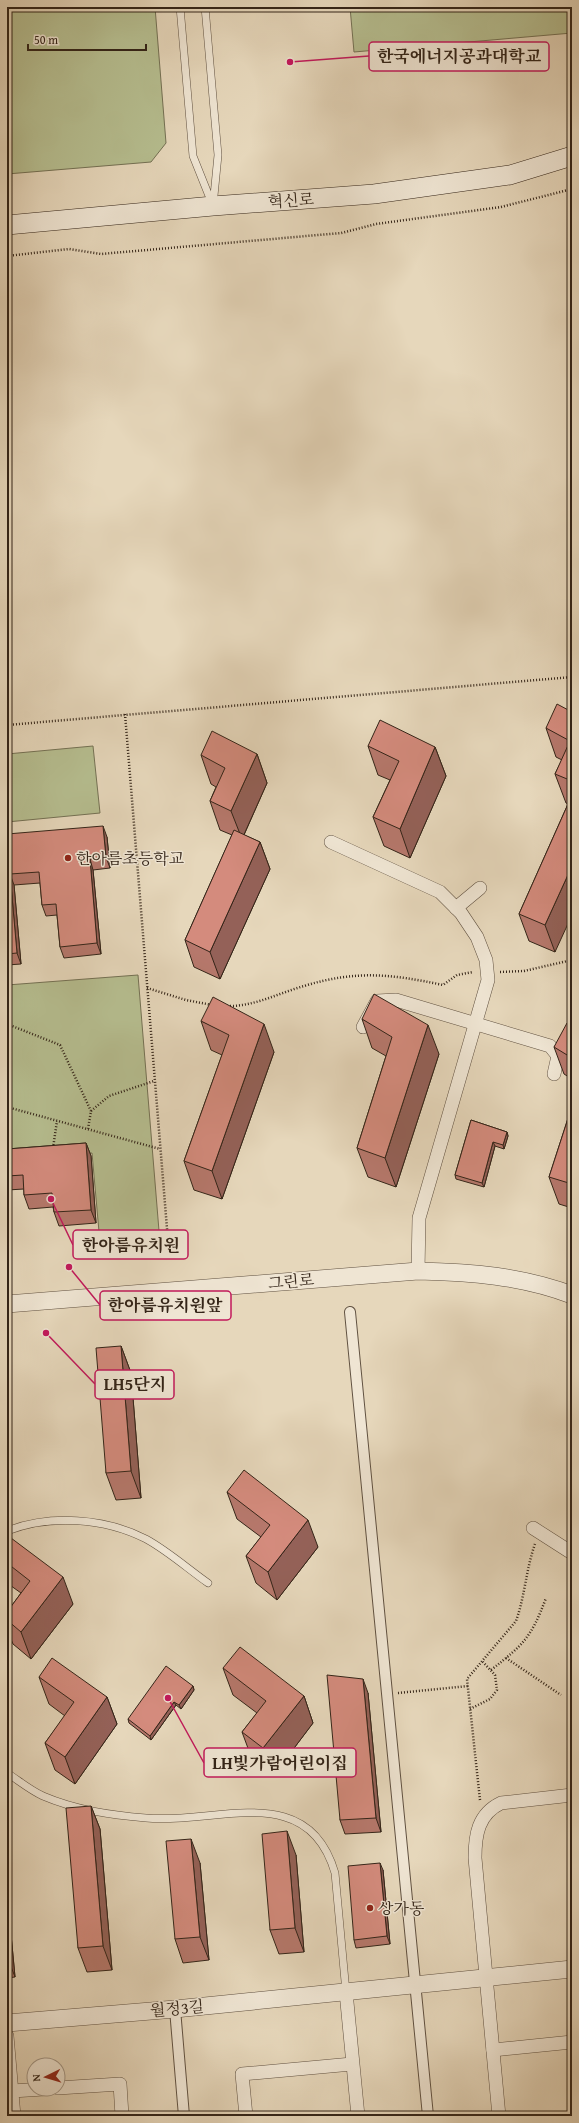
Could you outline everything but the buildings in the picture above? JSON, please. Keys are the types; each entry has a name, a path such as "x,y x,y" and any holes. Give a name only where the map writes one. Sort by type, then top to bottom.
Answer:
{"main road":[{"name":"혁신로","path":"7,225 213,206 374,194 510,175 572,156"}],"street":[{"path":"331,842 440,892 456,908 477,936 486,960 488,980 419,1218 418,1271"},
{"path":"456,908 480,888"},
{"path":"363,1027 378,1001 396,1000 550,1046 558,1056 554,1074"},
{"name":"그린로","path":"7,1304 418,1271 474,1273 504,1277 538,1284 572,1295"},
{"path":"350,1312 428,2116"},
{"path":"536,1530 572,1553"},
{"path":"499,2116 475,1846 477,1831 484,1816 493,1807 501,1803 572,1795"},
{"name":"월정3길","path":"7,2023 175,2009 572,1969"},
{"path":"346,1992 358,2116"},
{"path":"175,2009 184,2116"},
{"path":"7,2036 14,2116"},
{"path":"493,2050 572,2042"},
{"path":"246,2116 242,2074 352,2064"},
{"path":"66,2087 120,2084 122,2116"},
{"path":"12,2091 26,2090"}],"lane":[{"path":"180,7 193,156 213,206"},
{"path":"205,7 218,155 213,206"},
{"path":"7,1531 30,1525 67,1520 92,1522 108,1526 147,1540 208,1583"},
{"path":"7,1772 41,1795 83,1810 147,1818 177,1819 268,1812 285,1816 301,1823 314,1832 323,1845 331,1860 335,1873 346,1992"}],"path":[{"path":"7,256 69,249 100,254 341,233 376,224 501,207 572,189"},
{"path":"7,725 572,677"},
{"path":"125,714 169,1253"},
{"path":"224,1006 248,1004 332,979 356,976 389,975 443,985 457,975 486,970 512,973 572,960"},
{"path":"147,988 186,1000 217,1006"},
{"path":"7,1024 60,1045 91,1111 88,1129"},
{"path":"91,1111 109,1096 154,1081"},
{"path":"7,1107 160,1149"},
{"path":"53,1150 57,1120"},
{"path":"484,1816 479,1796 467,1679 516,1621 520,1610 536,1530"},
{"path":"491,1670 524,1642 532,1632 546,1598"},
{"path":"506,1658 561,1695"},
{"path":"470,1709 490,1699 497,1690 495,1675 482,1661"},
{"path":"388,1694 468,1686"}],"green space":[{"path":"7,7 155,7 166,143 151,162 7,174"},
{"path":"350,7 572,7 572,33 354,52"},
{"path":"93,746 100,813 7,822 7,754"},
{"path":"138,975 160,1243 100,1243 92,1153 7,1161 7,985"}],"place":[{"name":"한국에너지공과대학교","path":"290,62"},
{"name":"한아름초등학교","path":"68,858"},
{"name":"한아름유치원","path":"51,1199"},
{"name":"한아름유치원앞","path":"69,1267"},
{"name":"LH5단지","path":"46,1333"},
{"name":"LH빛가람어린이집","path":"168,1698"},
{"name":"상가동","path":"370,1908"}]}
